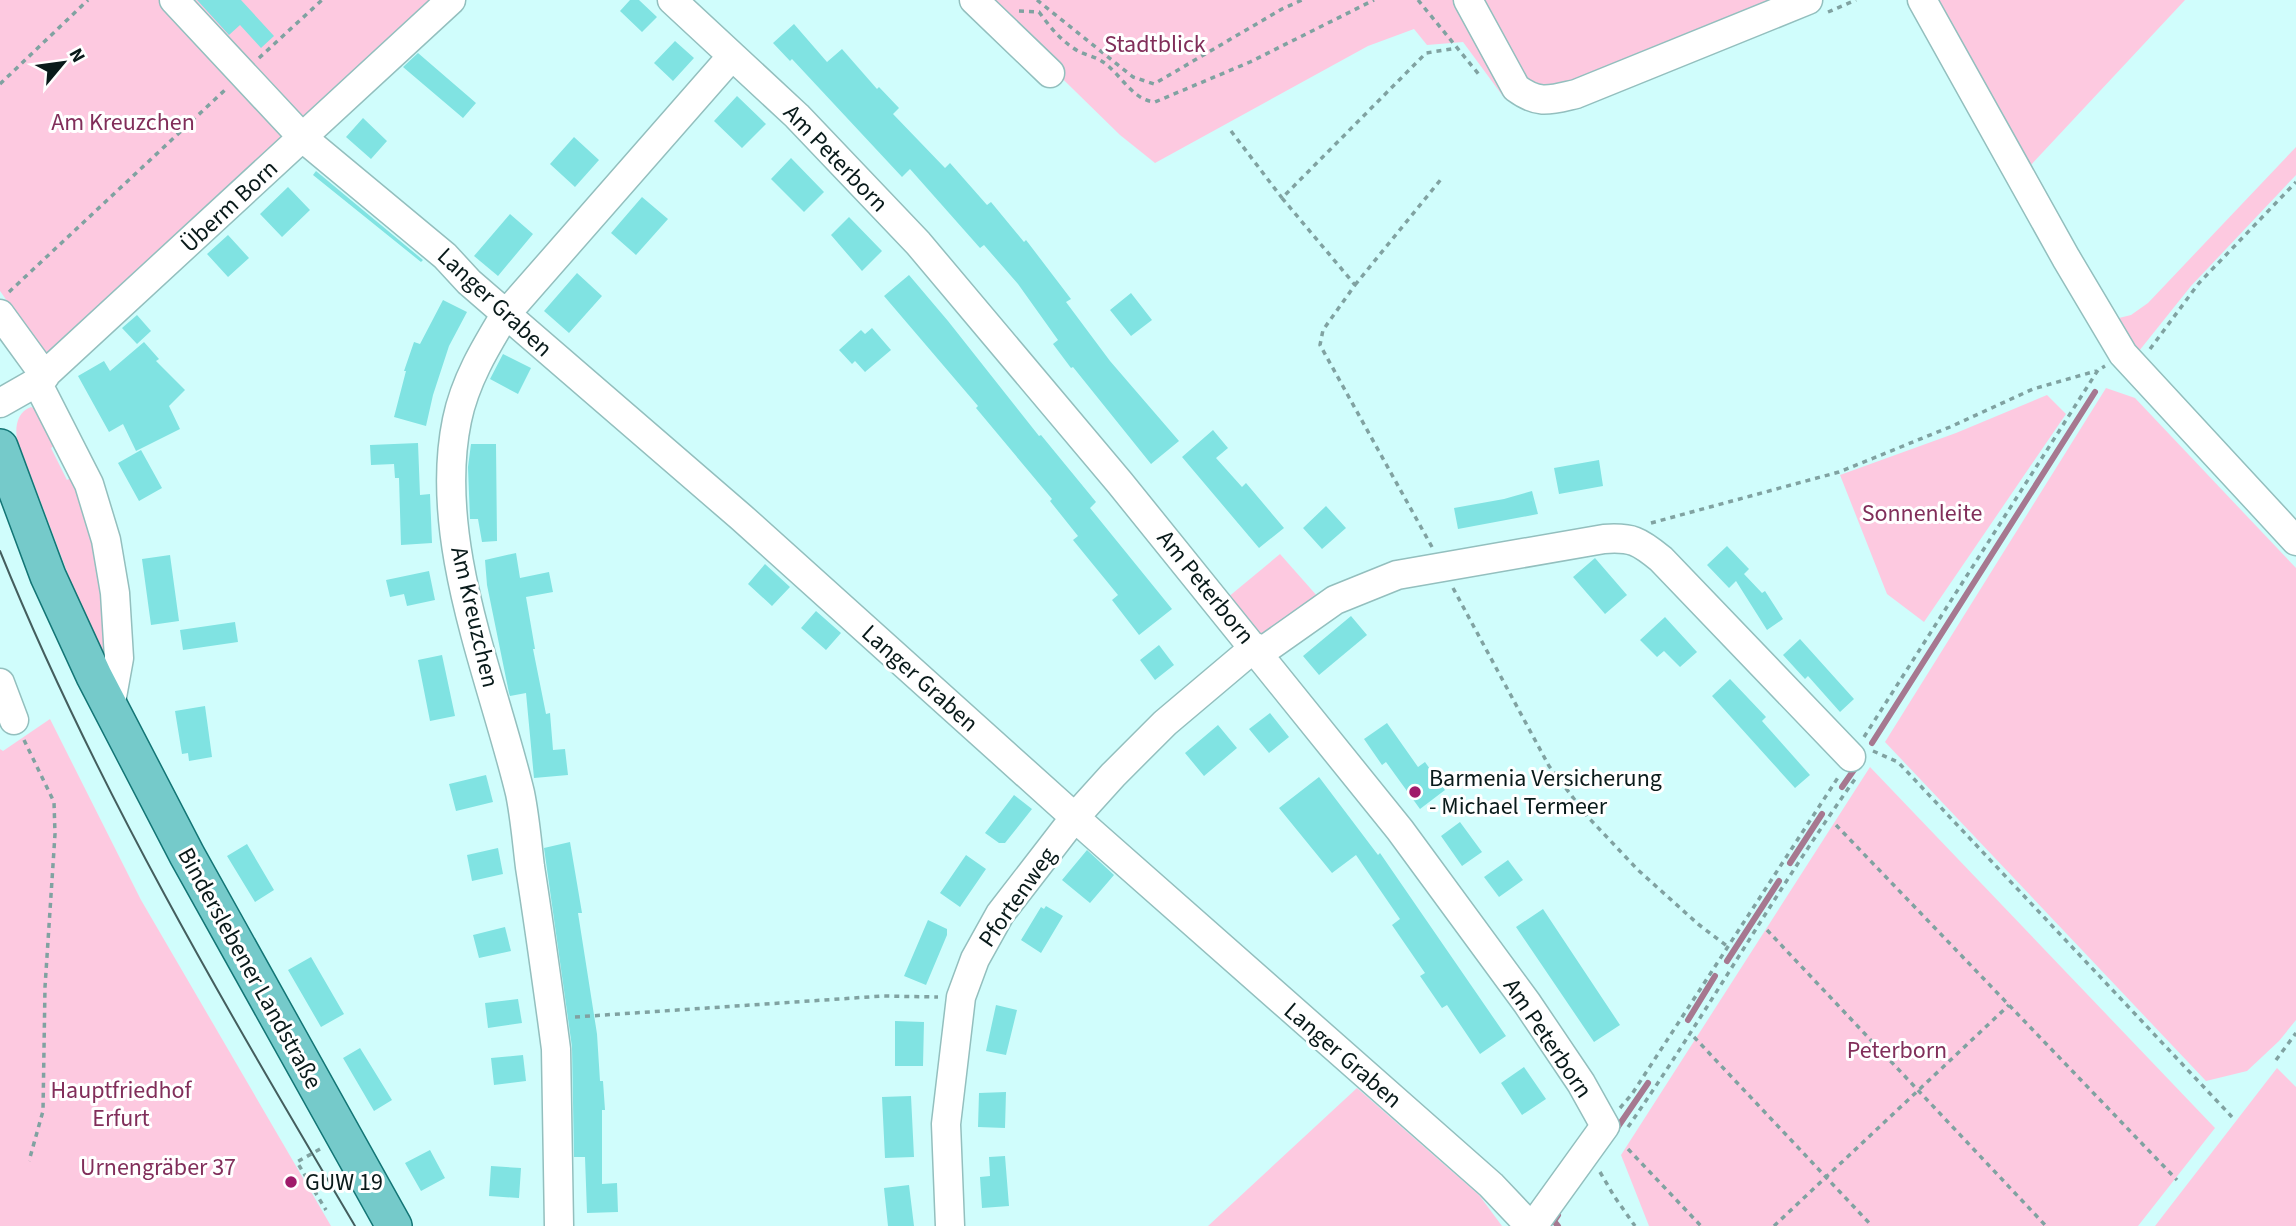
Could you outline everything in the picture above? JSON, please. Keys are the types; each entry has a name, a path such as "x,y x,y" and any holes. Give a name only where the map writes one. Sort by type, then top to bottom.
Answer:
{"main road":[{"name":"Binderslebener Landstraße","path":"0,447 48,576 110,708 187,855 394,1226"}],"street":[{"name":"Langer Graben","path":"174,0 303,138 445,256 505,314 741,517 1491,1185 1531,1226"},
{"name":"Überm Born","path":"0,403 41,379 451,0"},
{"name":"Am Peterborn","path":"672,0 797,116 918,243 1257,650 1400,830 1615,1129 1531,1226"},
{"path":"974,0 1050,73"},
{"path":"1468,0 1517,88 1530,98 1548,101 1576,94 1808,0"},
{"path":"1922,0 2066,258 2128,360 2296,541"},
{"name":"Am Kreuzchen","path":"559,1226 556,1049 552,1019 520,796 460,577 453,508 452,451 464,394 482,351 505,314 732,56"},
{"path":"2,306 41,379 89,484 106,540 115,593 119,658 110,708"},
{"path":"1442,566 1604,539 1626,537 1643,544 1661,559 1858,760"},
{"name":"Pfortenweg","path":"950,1226 946,1124 961,997 975,959 1000,914 1075,817 1113,775 1165,723 1257,650 1344,596 1397,575 1442,566"},
{"path":"0,683 13,720"}],"path":[{"path":"0,84 88,0"},
{"path":"2,306 322,0"},
{"path":"1037,0 1133,77 1154,84 1302,0"},
{"path":"1002,27 1018,11 1038,12 1057,35 1077,50 1102,61 1146,101 1155,102 1250,62 1374,0"},
{"path":"1282,198 1426,53 1457,48"},
{"path":"1231,131 1282,198 1355,285"},
{"path":"1442,178 1355,285 1323,330 1320,345 1442,566"},
{"path":"1626,537 1630,529 1839,472 1950,427 2033,389 2128,360 2155,343 2199,283 2296,182"},
{"path":"1878,716 2098,370"},
{"path":"1463,609 1549,766 1587,816 1638,870 1698,924 1727,946"},
{"path":"13,720 54,802 55,834 45,987 43,1111 29,1161"},
{"path":"1615,1129 1632,1094 1727,946 1858,760 1880,753 1898,762 2232,1117"},
{"path":"1615,1129 1682,1049 1858,760"},
{"path":"1836,825 2177,1180"},
{"path":"1767,930 2046,1226"},
{"path":"552,1019 883,996 961,997"},
{"path":"1774,1226 2009,1005"},
{"path":"2276,1060 2296,1033"},
{"path":"1694,1037 1872,1226"},
{"path":"326,1210 297,1162 344,1136"},
{"path":"1628,1149 1701,1226"},
{"path":"1600,1171 1635,1226"}],"green space":[{"name":"Am Kreuzchen","path":"0,0 433,0 47,357 0,291"},
{"name":"Stadtblick","path":"982,0 1457,0 1514,101 1505,99 1463,42 1427,45 1414,29 1368,46 1155,163 1120,135"},
{"path":"1475,0 1793,0 1585,84 1527,88"},
{"path":"1929,0 2185,0 2029,167 2110,310 2119,318 2131,315 2148,303 2296,147 2296,175 2191,286 2139,351 2132,351"},
{"path":"2106,388 2135,398 2296,568 2296,1020 2279,1041 2247,1071 2206,1081 1885,742"},
{"name":"Sonnenleite","path":"2047,395 2066,414 1924,622 1887,594 1840,475 1956,433"},
{"path":"26,409 36,409 55,445 51,448 67,480 72,477 98,553 106,655 103,656 75,593 17,439 18,420"},
{"path":"1280,554 1318,597 1261,638 1227,598"},
{"name":"Hauptfriedhof Erfurt","path":"50,719 141,900 331,1226 0,1226 0,749 3,751"},
{"name":"Peterborn","path":"1870,767 2215,1128 2138,1226 1649,1226 1621,1155"},
{"path":"2277,1068 2296,1087 2296,1226 2155,1226"},
{"path":"1357,1088 1479,1195 1502,1226 1208,1226"}],"building":[{"path":"197,0 241,0 274,36 261,48 240,25 229,35"},
{"path":"630,0 639,0 657,17 642,32 620,11"},
{"path":"794,24 827,62 842,49 877,89 879,87 899,108 893,114 945,168 950,163 987,205 991,202 1024,242 1026,240 1071,299 1066,302 1110,361 1179,441 1151,464 1073,367 1071,368 1053,344 1058,340 1018,284 984,245 980,248 910,169 902,177 792,59 790,61 773,43"},
{"path":"675,41 694,58 673,81 654,63"},
{"path":"418,53 476,103 463,118 403,67"},
{"path":"737,96 766,124 742,148 714,121"},
{"path":"363,118 387,141 371,159 346,137"},
{"path":"574,137 599,160 575,187 550,164"},
{"path":"791,158 824,192 804,212 771,179"},
{"path":"316,171 423,260 421,262 313,175"},
{"path":"288,187 310,210 282,237 260,214"},
{"path":"642,197 668,219 636,255 611,233"},
{"path":"510,214 533,234 498,276 474,256"},
{"path":"849,217 882,251 862,271 831,235"},
{"path":"228,235 249,258 228,277 207,254"},
{"path":"577,273 602,296 569,333 544,311"},
{"path":"909,275 1096,502 1090,508 1172,609 1139,635 1112,600 1118,595 1073,540 1078,536 1050,501 1052,499 976,408 978,406 884,296"},
{"path":"1131,293 1152,320 1131,336 1110,310"},
{"path":"443,300 467,312 449,346 426,426 394,417 404,371 414,342 420,344"},
{"path":"137,315 151,331 137,344 122,328"},
{"path":"872,328 891,350 865,372 855,361 852,364 839,350 861,330 865,334"},
{"path":"144,342 159,359 156,361 185,390 169,406 180,429 136,451 123,424 109,432 78,376 104,361 110,371"},
{"path":"503,354 531,368 518,394 490,379"},
{"path":"1213,430 1228,448 1216,458 1242,487 1246,483 1284,528 1259,548 1182,457"},
{"path":"418,443 420,495 430,494 432,543 401,545 399,478 395,478 394,464 371,465 370,445"},
{"path":"471,444 496,444 497,541 482,542 478,519 470,519 468,467"},
{"path":"141,450 162,488 139,501 118,463"},
{"path":"1599,460 1603,486 1559,494 1554,468"},
{"path":"1532,491 1538,514 1458,529 1454,508"},
{"path":"1326,506 1346,528 1322,549 1303,528"},
{"path":"1727,546 1749,569 1744,574 1762,593 1765,591 1783,619 1767,630 1736,581 1729,588 1707,565"},
{"path":"516,553 520,578 549,572 553,592 526,597 546,714 550,713 553,750 565,749 568,775 534,778 526,693 510,696 509,693 487,585 485,560"},
{"path":"170,555 179,621 151,625 142,559"},
{"path":"1595,558 1627,595 1605,614 1573,577"},
{"path":"765,564 790,587 772,606 748,584"},
{"path":"429,571 435,600 407,606 404,594 390,597 386,580"},
{"path":"816,611 841,633 826,650 801,628"},
{"path":"1351,616 1367,635 1319,675 1303,656"},
{"path":"1665,617 1697,652 1680,667 1664,651 1657,657 1640,640"},
{"path":"235,622 238,642 183,650 180,630"},
{"path":"1800,639 1854,699 1840,712 1808,676 1805,679 1783,655"},
{"path":"1159,645 1174,665 1155,680 1140,660"},
{"path":"442,655 455,716 430,721 418,660"},
{"path":"1730,679 1766,717 1762,721 1810,775 1795,788 1712,696"},
{"path":"205,706 212,757 189,761 188,753 182,754 175,711"},
{"path":"1270,713 1289,737 1269,753 1249,729"},
{"path":"1387,723 1418,767 1425,762 1445,790 1420,809 1386,762 1382,765 1364,739"},
{"path":"1218,725 1237,748 1204,776 1185,753"},
{"path":"486,775 493,802 456,811 449,784"},
{"path":"1319,777 1378,855 1380,853 1506,1036 1480,1054 1447,1005 1442,1008 1420,976 1425,973 1392,925 1400,919 1356,855 1332,873 1279,808"},
{"path":"1014,795 1032,809 1005,843 999,843 985,833"},
{"path":"1460,822 1482,852 1462,866 1441,836"},
{"path":"570,842 582,913 578,913 597,1034 600,1081 603,1081 605,1110 602,1110 602,1184 617,1183 618,1212 587,1213 585,1157 574,1157 572,1047 544,848"},
{"path":"247,844 274,890 255,902 227,856"},
{"path":"498,848 503,874 472,881 467,855"},
{"path":"1087,850 1114,875 1090,903 1062,880"},
{"path":"966,855 986,869 960,907 940,893"},
{"path":"1508,860 1523,880 1499,897 1484,877"},
{"path":"1046,906 1063,916 1041,953 1021,940 1041,907 1044,909"},
{"path":"1543,909 1620,1025 1594,1042 1516,927"},
{"path":"928,920 947,929 947,935 926,985 904,976"},
{"path":"505,927 511,951 479,958 473,935"},
{"path":"311,957 344,1014 321,1027 288,970"},
{"path":"518,999 522,1023 488,1028 485,1003"},
{"path":"996,1005 1017,1010 1006,1055 986,1051"},
{"path":"895,1021 924,1022 923,1066 895,1066"},
{"path":"360,1048 392,1100 374,1111 343,1058"},
{"path":"523,1055 526,1081 494,1085 491,1058"},
{"path":"1524,1067 1546,1099 1522,1115 1501,1083"},
{"path":"1006,1092 1005,1128 978,1127 979,1093"},
{"path":"911,1096 914,1157 885,1158 882,1097"},
{"path":"430,1150 445,1178 421,1191 405,1163"},
{"path":"1005,1156 1009,1206 982,1208 980,1177 990,1176 989,1157"},
{"path":"491,1166 521,1168 519,1198 489,1196"},
{"path":"909,1185 914,1226 888,1226 884,1188"}],"waterway":[{"path":"1872,743 2095,392"},
{"path":"1842,787 1858,764"},
{"path":"1790,863 1822,814"},
{"path":"1727,961 1779,881"},
{"path":"1688,1020 1715,976"},
{"path":"1615,1131 1648,1083"},
{"path":"1558,1215 1554,1221 1558,1226"}],"tram line":[{"path":"0,551 37,639 120,811 211,978 355,1226"}],"place":[{"name":"Barmenia Versicherung - Michael Termeer","path":"1415,792"},
{"name":"GUW 19","path":"291,1182"}],"park label":[{"name":"Urnengräber 37","path":"158,1167"}]}
